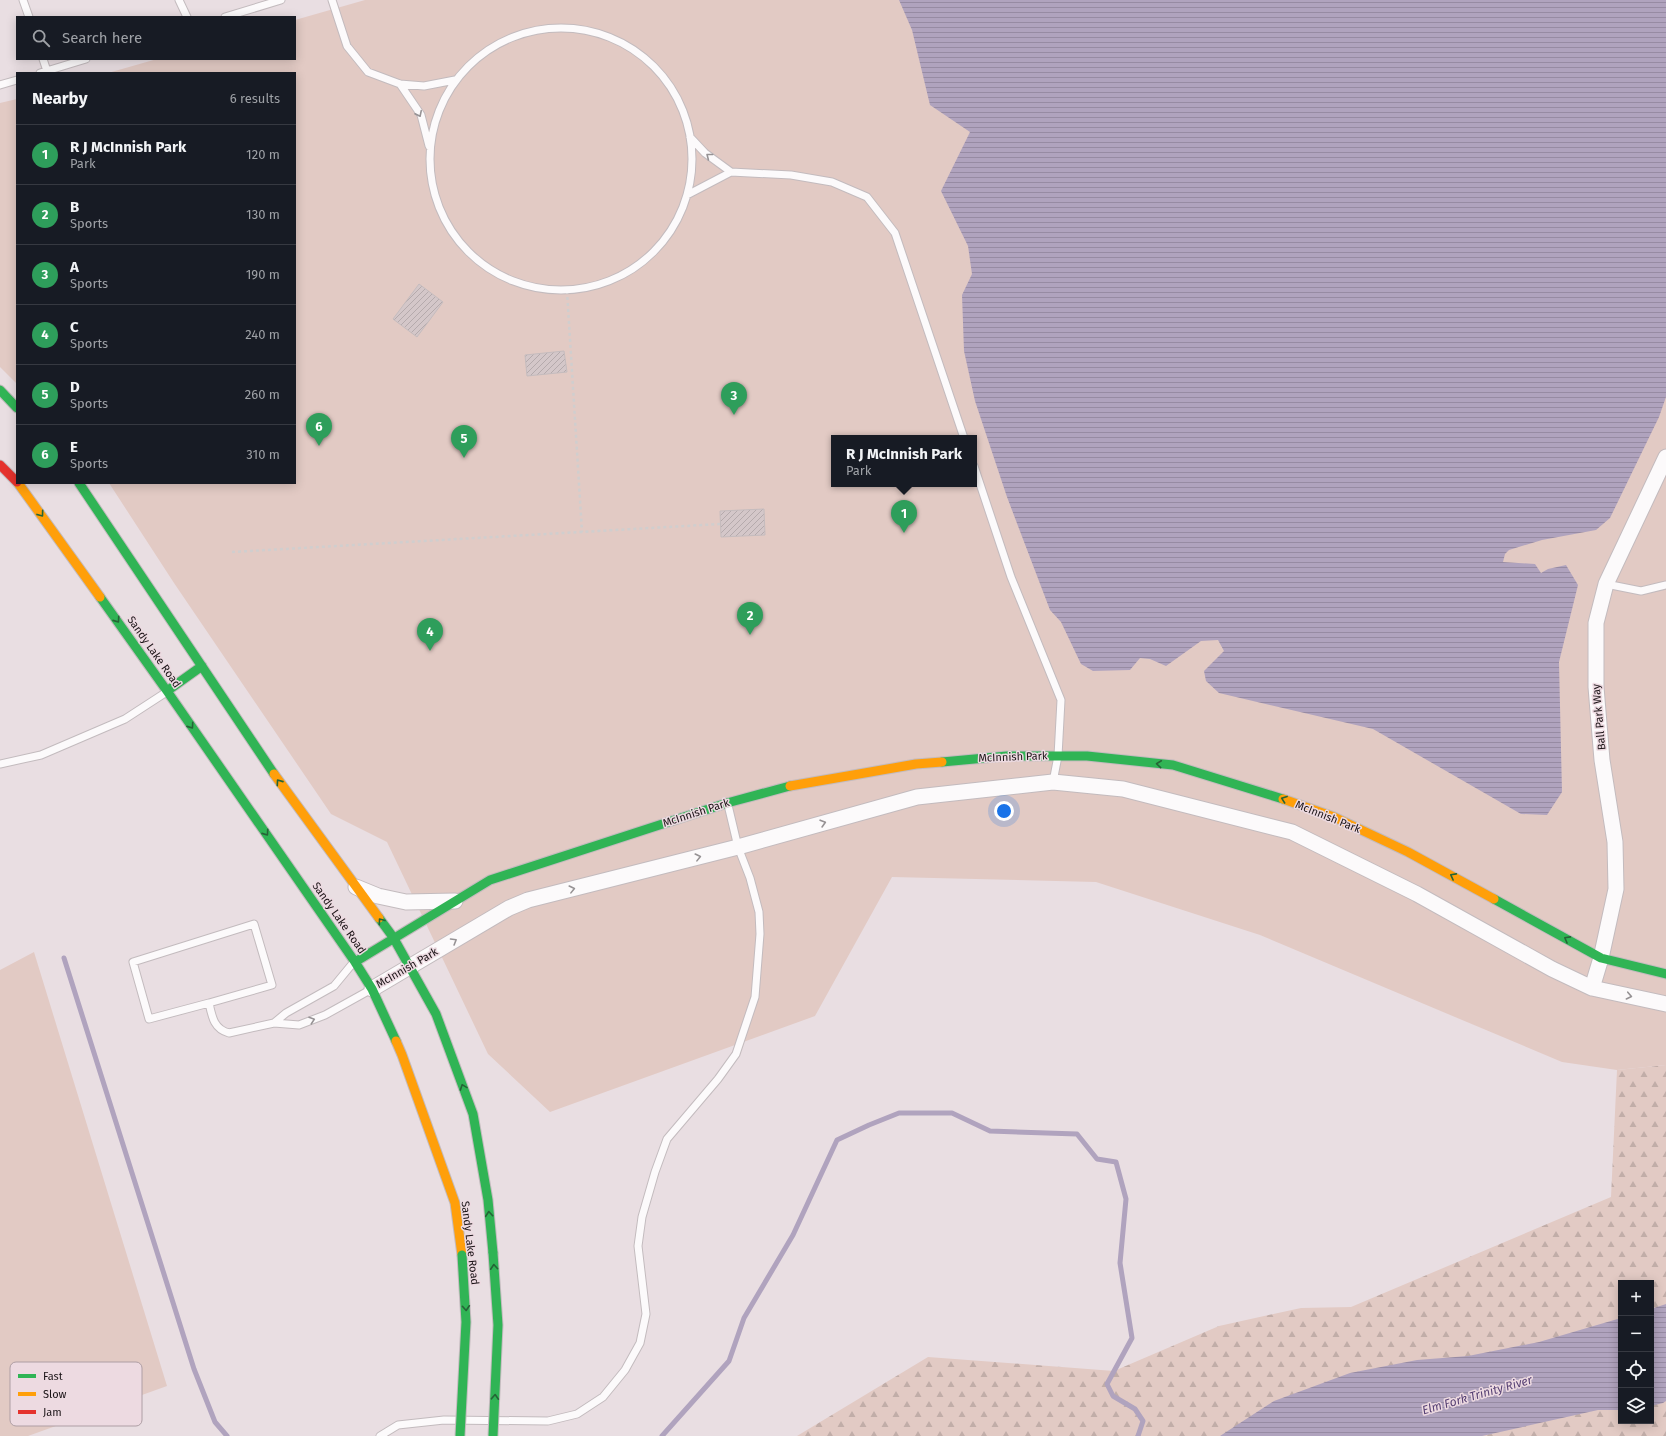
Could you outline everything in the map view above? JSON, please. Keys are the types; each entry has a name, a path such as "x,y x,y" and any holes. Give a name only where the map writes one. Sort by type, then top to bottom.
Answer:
{"main road":[{"path":"0,390 16,407"},
{"name":"Sandy Lake Road","path":"0,464 16,480"},
{"name":"Sandy Lake Road","path":"19,484 167,691 355,962 372,989 402,1055 455,1203 462,1255 466,1322 460,1436"},
{"name":"Sandy Lake Road","path":"80,484 280,783 393,937 436,1014 473,1114 488,1200 498,1326 493,1436"},
{"path":"167,691 202,666"},
{"name":"McInnish Park","path":"355,962 393,937 490,880 727,803 779,788 916,764 1007,756 1087,756 1173,765 1257,790 1334,817 1415,856 1601,958 1666,974"}],"street":[{"name":"Ball Park Way","path":"1592,988 1601,958 1616,889 1615,842 1602,760 1596,687 1596,623 1606,584 1666,457"},
{"name":"McInnish Park","path":"372,989 508,908 528,900 738,847 917,797 1053,782 1123,789 1292,832 1417,894 1552,969 1592,988 1666,1004"},
{"path":"356,887 378,896 406,902 455,901"}],"lane":[{"path":"24,0 29,16"},
{"path":"179,0 187,16"},
{"path":"228,16 281,0"},
{"path":"332,0 347,46 368,72 400,84 424,86 455,80"},
{"path":"400,84 421,115 430,149 432,186 445,220 467,251 496,273 530,287 567,290 599,285 629,272 655,251 675,225 687,194 692,166 690,137 681,106 664,78 641,55 614,38 582,29 550,27 514,36 481,54 455,80 438,112 430,149"},
{"path":"43,60 44,72 83,60"},
{"path":"0,85 16,80"},
{"path":"690,137 705,152 730,172"},
{"path":"687,194 730,172 791,175 832,182 867,197 895,233 963,435"},
{"path":"977,475 1012,577 1061,700 1058,756 1053,782"},
{"path":"1606,584 1641,591 1666,585"},
{"path":"0,764 41,755 125,719 167,691"},
{"path":"380,1436 398,1425 444,1420 548,1421 577,1414 603,1397 625,1370 640,1343 646,1314 638,1246 642,1217 667,1139 718,1079 736,1054 755,998 760,934 759,912 750,878 738,847 727,803"},
{"path":"254,924 272,985 209,1003 149,1019 132,962 254,924"},
{"path":"274,1023 286,1013 334,986 355,962"},
{"path":"209,1003 215,1023 224,1032 230,1033 274,1023 300,1024 325,1015 372,989"}],"path":[{"path":"567,290 582,532"},
{"path":"232,552 720,524"}],"green space":[{"path":"365,0 1666,0 1666,1065 1617,1070 1562,1062 1260,935 1096,882 892,877 815,1016 550,1112 488,1054 387,842 331,814 174,583 110,484 296,484 296,72 112,72 154,60 296,60 296,20"},
{"path":"16,99 16,383 0,367 0,103"},
{"path":"34,952 167,1386 142,1395 142,1362 10,1362 10,1426 56,1426 28,1436 0,1436 0,970"},
{"path":"1666,1065 1666,1436 797,1436 928,1357 1114,1371 1219,1326 1301,1308 1351,1307 1611,1197 1617,1070"}],"water":[{"path":"899,0 1666,0 1666,397 1659,417 1610,518 1596,530 1542,540 1509,550 1505,554 1503,562 1535,564 1541,573 1548,569 1566,565 1578,585 1559,662 1562,792 1547,815 1521,814 1373,729 1219,693 1206,681 1204,671 1224,651 1218,640 1201,641 1166,666 1150,659 1140,658 1130,670 1093,671 1081,664 1061,622 1050,610 1007,497 975,401 964,351 962,295 972,274 968,246 941,191 970,132 930,105 912,30"},
{"path":"1666,1304 1666,1401 1654,1405 1654,1316 1654,1308"},
{"name":"Elm Fork Trinity River","path":"1618,1319 1618,1410 1598,1410 1482,1436 1220,1436 1274,1401 1350,1373 1417,1360 1468,1356 1539,1342"}],"building":[{"path":"419,284 443,302 417,337 393,319"},
{"path":"564,351 567,372 527,376 525,355"},
{"path":"764,509 765,535 721,537 720,511"}],"waterway":[{"path":"64,958 194,1369 215,1422 227,1436"},
{"path":"662,1436 729,1361 744,1318 793,1235 837,1140 899,1113 952,1113 990,1131 1077,1134 1097,1159 1116,1162 1126,1199 1120,1263 1132,1338 1107,1384 1113,1396 1135,1409 1143,1421 1138,1436"}],"traffic: fast":[{"path":"0,390 16,407"},
{"path":"80,484 274,774"},
{"path":"100,597 355,962 372,989 396,1041"},
{"path":"167,691 202,666"},
{"path":"942,762 1007,756 1087,756 1173,765 1283,799"},
{"path":"355,962 490,880 727,803 790,786"},
{"path":"1494,899 1601,958 1666,974"},
{"path":"379,918 393,937 436,1014 473,1114 488,1200 493,1253"},
{"path":"493,1253 498,1325 493,1436"},
{"path":"460,1436 466,1322 462,1255"}],"traffic: slow":[{"path":"19,484 100,597"},
{"path":"790,786 916,764 942,762"},
{"path":"274,774 379,918"},
{"path":"1283,799 1334,817 1408,852 1494,899"},
{"path":"396,1041 455,1203 462,1255"}],"traffic: jam":[{"path":"0,465 16,481"}],"place":[{"name":"A","path":"734,415"},
{"name":"E","path":"319,446"},
{"name":"D","path":"464,458"},
{"name":"R J McInnish Park","path":"904,533"},
{"name":"B","path":"750,635"},
{"name":"C","path":"430,651"}]}
